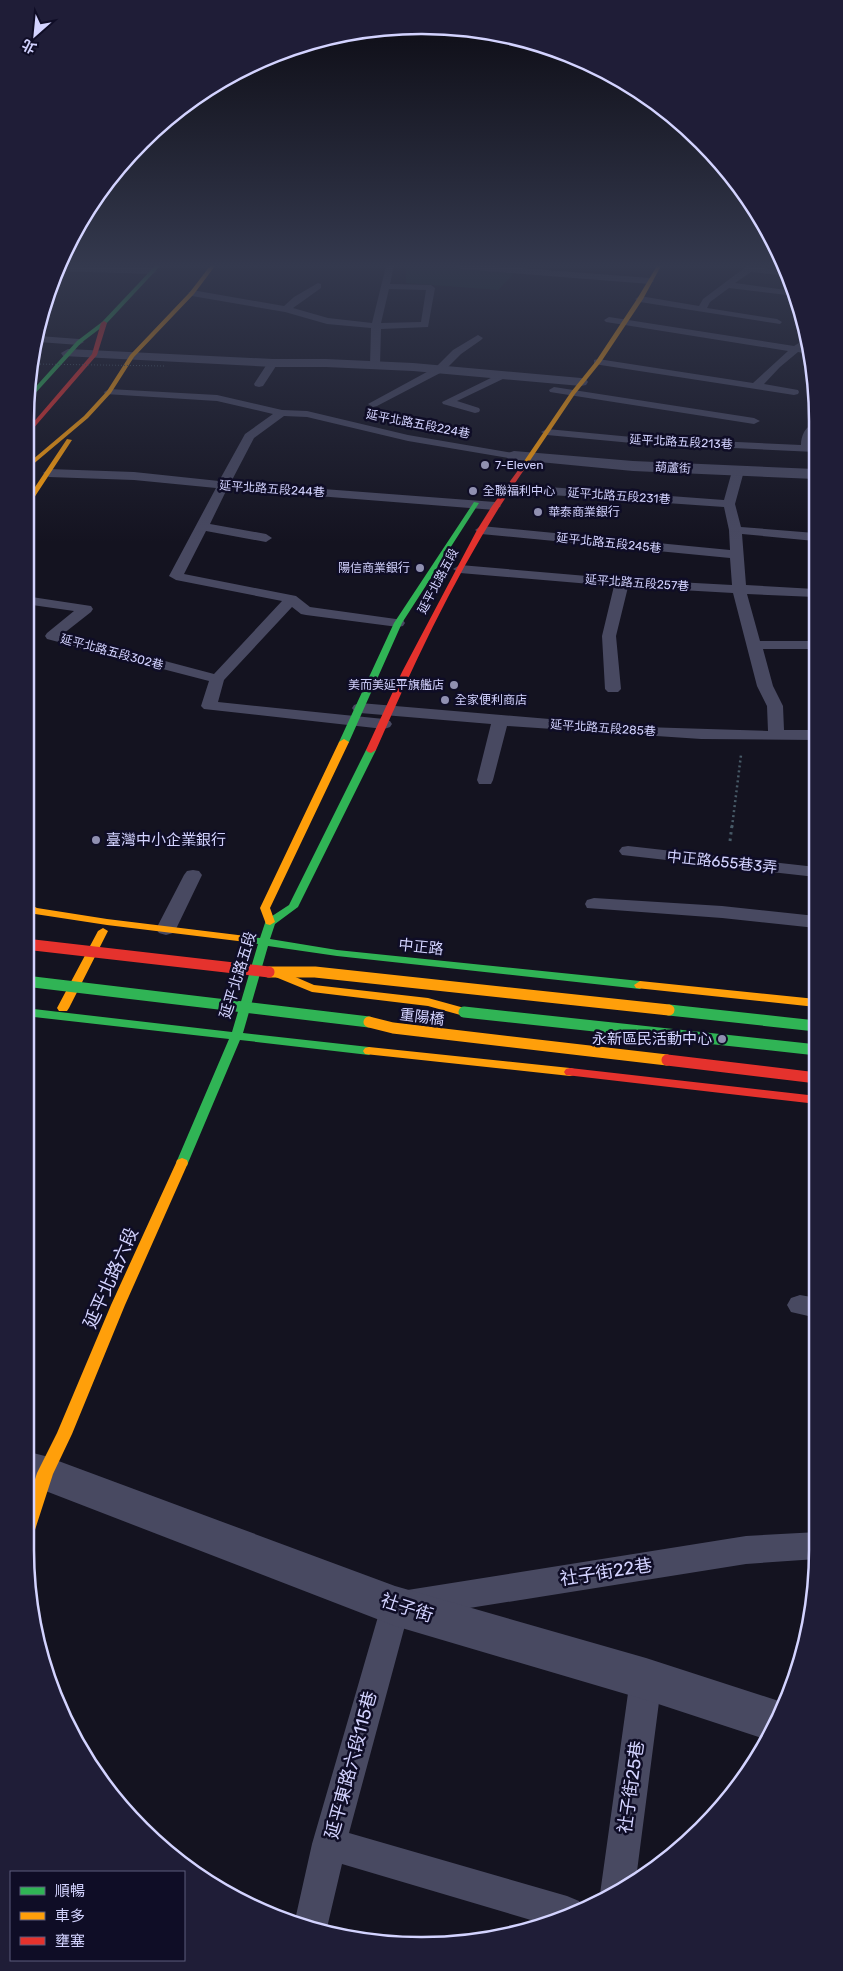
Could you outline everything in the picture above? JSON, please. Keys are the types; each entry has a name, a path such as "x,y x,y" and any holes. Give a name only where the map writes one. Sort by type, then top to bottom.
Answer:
{"street":[{"path":"36,390 64,358"},
{"path":"34,425 92,358"},
{"path":"34,494 49,473 54,461 86,417 109,392 131,358"},
{"path":"172,358 440,368 503,375 577,387"},
{"name":"延平北路五段","path":"236,1036 262,941 270,922 293,907 387,717 406,672 495,506 531,457 577,387 601,358"},
{"path":"34,461 86,417"},
{"name":"葫蘆街","path":"514,455 633,466 809,474"},
{"name":"延平北路五段","path":"270,922 265,908 398,623 484,492"},
{"name":"中正路","path":"34,909 108,922 262,941 337,953 809,1000"},
{"path":"59,1016 108,922"},
{"path":"34,945 276,973 315,972 809,1025"},
{"path":"511,1065 529,972"},
{"path":"276,973 312,988 428,1002 464,1012 809,1049"},
{"name":"重陽橋","path":"34,982 356,1019 393,1028 809,1077"},
{"path":"432,1015 464,1012"},
{"path":"34,1013 294,1044 511,1065 809,1099"},
{"path":"356,1019 403,1018"},
{"name":"延平北路六段","path":"35,1470 64,1434 118,1305 236,1036"},
{"name":"社子街","path":"35,1470 395,1606 646,1679 770,1719"}],"lane":[{"path":"375,358 375,365"},
{"path":"373,404 440,368 451,358"},
{"path":"757,385 785,358"},
{"path":"598,362 794,392"},
{"path":"259,384 272,363"},
{"path":"475,410 447,402 503,375"},
{"path":"577,387 754,421"},
{"name":"延平北路五段224巷","path":"109,392 217,398 282,412 307,414 408,438 514,455"},
{"path":"282,412 249,436 176,576 291,599 306,611 398,623"},
{"name":"延平北路五段213巷","path":"547,432 641,441 809,448"},
{"path":"738,471 729,504 735,530 739,590 755,645 764,686 775,706 776,736"},
{"name":"延平北路五段244巷","path":"49,473 134,476 222,485 495,506"},
{"name":"延平北路五段231巷","path":"508,488 729,504"},
{"path":"202,526 266,538"},
{"name":"延平北路五段245巷","path":"481,530 737,555"},
{"path":"735,530 809,536"},
{"name":"延平北路五段257巷","path":"460,569 622,583 809,593"},
{"path":"612,689 609,636 622,583"},
{"path":"291,599 273,621 217,679 209,706 387,717"},
{"name":"延平北路五段302巷","path":"34,601 86,609 52,636 217,679"},
{"path":"755,645 809,645"},
{"name":"延平北路五段285巷","path":"387,717 500,720 595,729 776,736 809,735"},
{"path":"485,780 500,720"},
{"name":"中正路655巷3弄","path":"628,851 809,871"},
{"path":"166,929 193,875"},
{"path":"594,904 722,912 809,921"},
{"name":"社子街22巷","path":"395,1606 746,1550 809,1546"},
{"name":"延平東路六段115巷","path":"312,1921 330,1844 395,1606"},
{"name":"社子街25巷","path":"618,1883 646,1679"},
{"path":"330,1844 561,1911"}],"path":[{"path":"38,364 166,366"},
{"path":"728,863 743,735"}],"traffic: fast":[{"path":"35,390 64,358"},
{"path":"344,742 398,623 476,503"},
{"path":"182,1163 236,1036 270,922 293,907 371,750"},
{"path":"246,939 337,953 640,985"},
{"path":"34,982 369,1022"},
{"path":"669,1010 809,1025"},
{"path":"464,1012 809,1049"},
{"path":"34,1013 369,1051"}],"traffic: slow":[{"path":"34,461 86,417 109,392 131,358"},
{"path":"521,470 573,393 601,358"},
{"path":"34,493 69,440"},
{"path":"270,922 265,908 344,742"},
{"path":"34,910 107,922 246,939"},
{"path":"63,1008 103,931"},
{"path":"269,972 315,972 669,1010"},
{"path":"277,973 312,988 428,1002 464,1012"},
{"path":"640,985 809,1002"},
{"path":"369,1022 393,1028 667,1060"},
{"path":"369,1051 570,1072"},
{"path":"34,1508 45,1473 64,1434 118,1305 182,1163"}],"traffic: jam":[{"path":"34,425 92,358"},
{"path":"371,750 406,672 481,530 495,506 521,470"},
{"path":"34,945 269,972"},
{"path":"667,1060 809,1077"},
{"path":"570,1072 809,1099"}],"place":[{"name":"7-Eleven","path":"485,465"},
{"name":"全聯福利中心","path":"473,491"},
{"name":"華泰商業銀行","path":"538,512"},
{"name":"陽信商業銀行","path":"420,568"},
{"name":"美而美延平旗艦店","path":"454,685"},
{"name":"全家便利商店","path":"445,700"},
{"name":"臺灣中小企業銀行","path":"96,840"},
{"name":"永新區民活動中心","path":"722,1039"}]}
